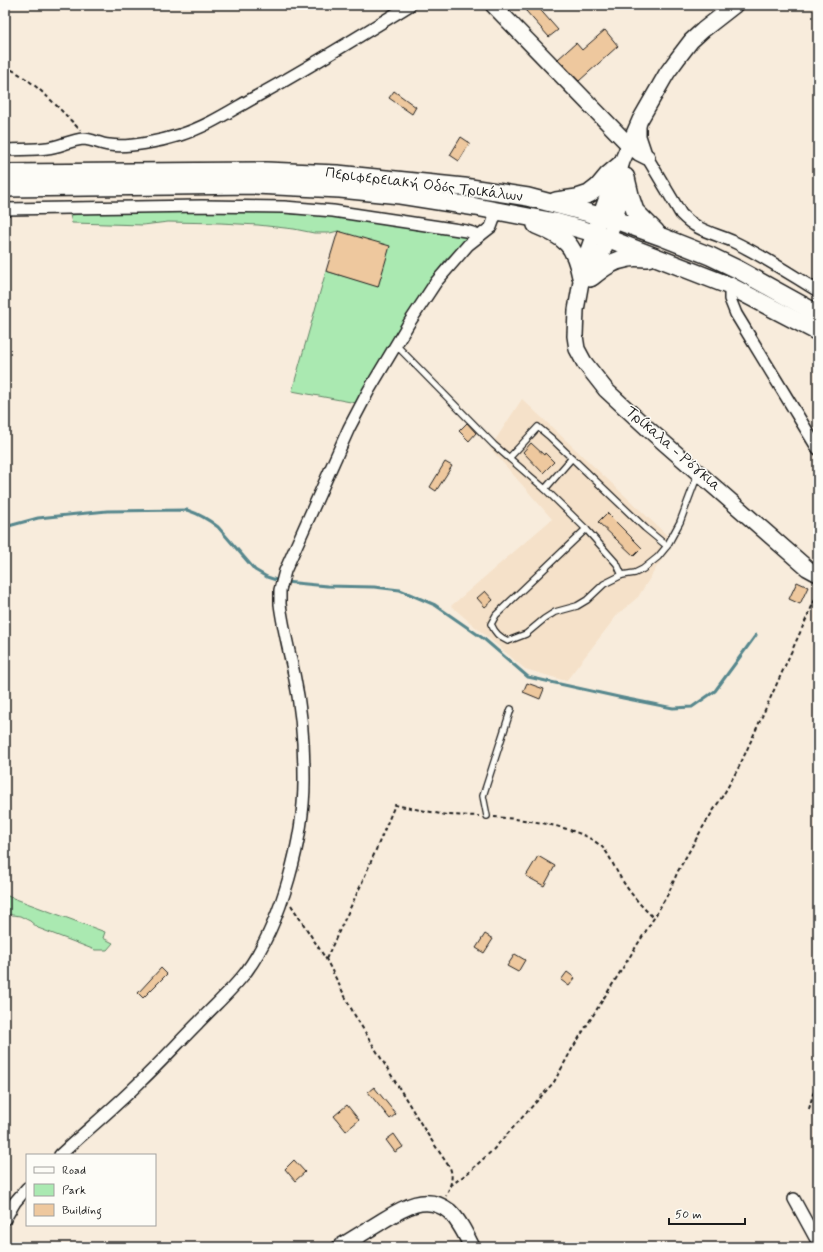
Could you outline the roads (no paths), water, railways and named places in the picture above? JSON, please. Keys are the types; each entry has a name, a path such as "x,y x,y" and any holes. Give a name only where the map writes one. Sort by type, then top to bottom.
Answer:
{"main road":[{"path":"546,202 577,198 589,194 598,187 608,174 625,161 631,199 635,211 662,237"},
{"name":"Περιφερειακή Οδός Τρικάλων","path":"5,173 266,171 337,174 464,187 528,197 607,218 662,237 737,268 818,314"},
{"name":"Περιφερειακή Οδός Τρικάλων","path":"5,188 255,185 290,186 400,195 501,212 555,222 601,236 730,286 818,332"},
{"path":"501,212 550,231 566,241 573,250 586,277 612,263 630,258 654,257"}],"street":[{"path":"5,150 47,148 64,145 80,139 89,139 109,146 125,146 158,141 192,131 274,87 410,5"},
{"path":"493,5 625,161 639,153 647,157"},
{"name":"Τρίκαλα - Ρόγκια","path":"735,5 691,41 667,73 640,120 579,298 574,324 575,336 577,349 584,362 606,390 807,568 818,574"},
{"path":"640,120 640,136 647,157 681,214 693,226 732,242 784,270 818,291"},
{"path":"5,209 202,206 284,207 333,211 466,230 478,237"},
{"path":"61,1154 142,1081 239,981 263,945 284,894 298,837 303,803 304,777 299,707 294,675 281,615 279,596 285,572 349,428 369,390 409,323 436,282 468,245 491,227 501,212"},
{"path":"730,286 730,299 736,314 818,449"},
{"path":"5,1219 15,1202 26,1189"},
{"path":"794,1199 818,1243"},
{"path":"340,1247 395,1213 407,1207 422,1203 442,1207 453,1215 472,1247"}],"lane":[{"path":"396,345 481,432 545,488 586,529 613,558 622,575"},
{"path":"510,457 538,427 645,528 667,546"},
{"path":"545,488 572,458"},
{"path":"586,529 496,615 491,624 499,637 508,642 526,634 555,612 577,606 587,600 604,584 622,575 635,573 643,569 658,557 667,546 680,522 699,472"},
{"path":"487,816 483,796 512,709"}],"waterway":[{"path":"5,527 38,518 107,511 187,510 196,513 218,527 255,570 267,577 279,581"},
{"path":"285,582 400,590 435,605 484,639 528,677 673,708 692,707 715,691 756,635"}]}
